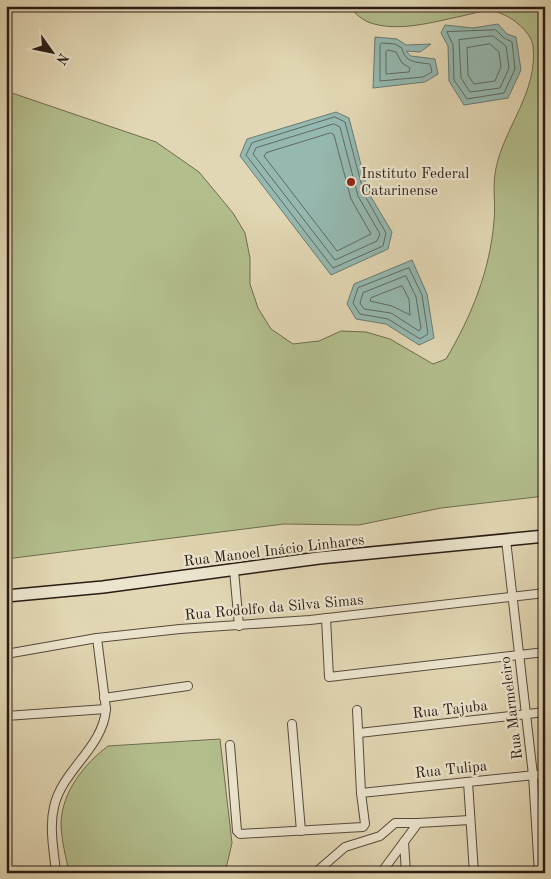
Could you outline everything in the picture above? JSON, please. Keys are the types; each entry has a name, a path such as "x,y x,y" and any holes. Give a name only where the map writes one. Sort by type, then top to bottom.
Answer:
{"main road":[{"name":"Rua Manoel Inácio Linhares","path":"6,596 103,587 319,558 545,536"}],"street":[{"name":"Rua Marmeleiro","path":"506,540 533,775 539,873"},
{"path":"234,570 240,626"},
{"name":"Rua Rodolfo da Silva Simas","path":"6,654 97,638 180,629 240,626 326,618 545,593"},
{"path":"326,618 329,677 545,652"},
{"path":"56,873 52,832 54,806 63,786 101,731 106,709 97,638"},
{"path":"104,698 188,686"},
{"path":"6,716 106,709"},
{"path":"230,745 238,833 363,827 365,824 361,793 357,710"},
{"name":"Rua Tajuba","path":"359,733 545,712"},
{"path":"292,724 301,831"},
{"name":"Rua Tulipa","path":"361,793 545,774"},
{"path":"468,782 474,873"},
{"path":"315,873 345,847 380,836 395,823 470,820"},
{"path":"381,873 418,823"},
{"path":"404,842 406,873"}],"green space":[{"path":"347,6 545,6 545,496 441,508 359,525 284,524 6,559 6,91 156,142 199,172 233,213 245,233 250,258 250,284 258,308 271,329 293,344 319,341 341,331 366,332 390,339 433,364 446,359 471,310 484,276 492,240 496,168 500,153 531,79 533,46 528,35 519,24 507,16 492,11 403,27 391,27 368,22"},
{"path":"220,739 232,843 225,873 69,873 61,823 65,800 83,770 99,753 108,746"}],"water":[{"path":"498,24 507,34 516,37 521,70 508,98 464,105 449,81 448,46 441,33 445,25 473,28"},
{"path":"375,37 397,39 406,45 431,44 420,52 406,51 411,56 435,59 438,74 425,82 373,88"},
{"path":"336,112 349,118 368,192 392,232 388,249 331,275 240,156 247,139"},
{"path":"412,260 427,294 434,338 419,345 386,324 356,319 347,304 354,284"}],"place":[{"name":"Instituto Federal Catarinense","path":"351,182"}]}
